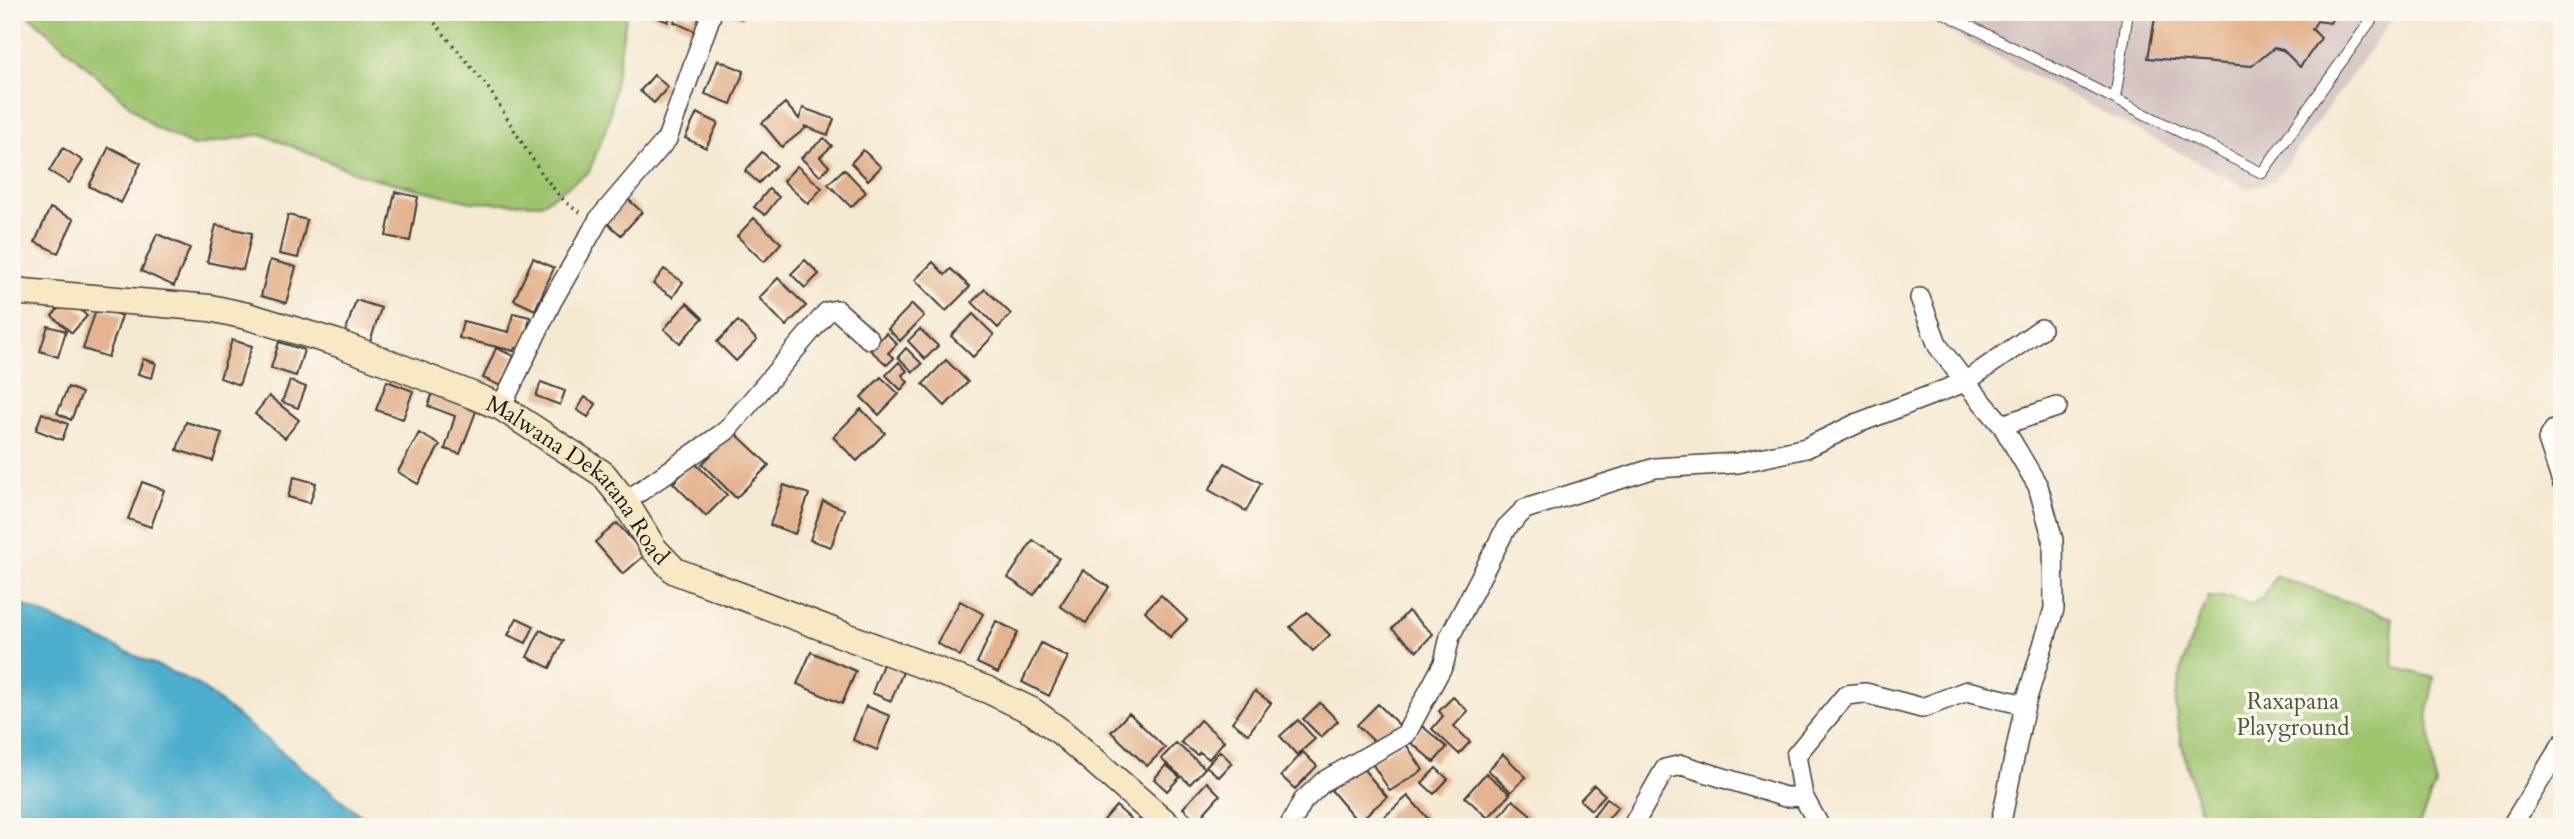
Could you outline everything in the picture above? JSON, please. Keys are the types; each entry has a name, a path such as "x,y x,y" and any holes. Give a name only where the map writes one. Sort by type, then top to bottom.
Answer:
{"main road":[{"name":"Malwana Dekatana Road","path":"12,291 211,308 247,316 337,343 501,407 603,474 625,502 654,549 675,571 988,690 1032,711 1061,732 1170,827"}],"street":[{"path":"501,407 552,301 599,219 667,139 712,12"},
{"path":"1920,298 1938,346 2002,425 2038,486 2053,540 2054,609 2025,705 2000,827"},
{"path":"625,502 726,431 827,312 837,310 869,339"},
{"path":"1289,827 1303,801 1324,781 1406,734 1444,663 1450,636 1506,528 1525,509 1655,468 1738,463 1807,448 1858,423 1965,382 2041,330"},
{"path":"2002,425 2057,407"},
{"path":"2562,431 2554,430 2548,440 2562,482"},
{"path":"1820,827 1803,796 1796,755 1846,695 1866,693 1922,708 1966,691 2025,705"},
{"path":"2511,827 2562,744"},
{"path":"1632,827 1665,769 1682,765 1786,797 1803,796"}],"lane":[{"path":"1942,12 2262,173 2377,12"},
{"path":"2115,99 2128,12"}],"path":[{"path":"426,12 488,89 571,209 599,219"}],"shaded area":[{"path":"1912,12 2397,12 2276,179 2249,189"}],"green space":[{"path":"25,12 627,12 609,120 589,172 541,204 471,202 361,175 262,134 193,146 154,127"},
{"name":"Raxapana Playground","path":"2276,576 2392,618 2394,667 2434,678 2428,709 2435,785 2418,827 2205,827 2186,763 2176,712 2184,660 2209,597 2231,597 2251,605 2263,597"}],"water":[{"path":"12,600 196,683 375,827 12,827"}],"building":[{"path":"645,12 672,12 668,22"},
{"path":"678,12 693,17 695,12 704,12 696,32 674,22"},
{"path":"726,12 745,12 742,19"},
{"path":"2156,12 2336,12 2330,23 2317,21 2312,29 2321,38 2300,67 2283,50 2274,48 2252,66 2148,58"},
{"path":"718,60 744,71 731,104 705,94"},
{"path":"654,75 668,87 654,103 640,91"},
{"path":"785,103 799,119 803,108 834,119 828,135 804,126 806,128 782,147 762,123"},
{"path":"697,113 718,123 706,148 685,138"},
{"path":"824,138 832,146 820,157 829,166 820,176 801,158"},
{"path":"109,147 141,163 121,203 89,186"},
{"path":"63,148 83,161 69,183 49,171"},
{"path":"863,150 881,167 868,180 851,163"},
{"path":"762,152 776,165 759,183 745,171"},
{"path":"797,166 822,188 808,204 783,181"},
{"path":"844,169 866,192 851,207 828,184"},
{"path":"769,189 779,197 765,215 754,207"},
{"path":"395,192 418,197 410,241 386,236"},
{"path":"628,199 642,212 621,235 607,223"},
{"path":"50,208 74,219 58,253 35,242"},
{"path":"288,215 307,220 298,258 279,254"},
{"path":"754,218 781,243 764,262 737,236"},
{"path":"216,225 252,233 243,270 207,262"},
{"path":"157,234 190,248 174,286 141,271"},
{"path":"533,258 554,268 535,310 514,300"},
{"path":"270,260 296,267 286,303 261,296"},
{"path":"805,260 819,274 805,288 791,274"},
{"path":"933,262 945,275 951,269 970,287 946,311 915,280"},
{"path":"664,269 683,282 673,297 653,284"},
{"path":"778,278 806,306 786,326 759,298"},
{"path":"985,289 1011,314 998,328 972,302"},
{"path":"67,298 87,316 72,333 52,316"},
{"path":"356,300 381,308 370,342 345,333"},
{"path":"687,303 703,318 680,343 664,329"},
{"path":"912,304 924,316 900,341 888,329"},
{"path":"97,307 122,316 108,357 83,349"},
{"path":"513,313 530,317 523,350 515,348 514,351 459,338 463,321 509,332"},
{"path":"973,314 994,335 973,357 951,336"},
{"path":"738,321 757,340 736,361 717,342"},
{"path":"48,326 66,331 58,357 40,351"},
{"path":"920,329 938,346 925,359 908,341"},
{"path":"886,333 897,344 888,353 894,358 887,365 870,350"},
{"path":"232,340 252,346 239,385 220,378"},
{"path":"279,342 304,350 296,376 271,368"},
{"path":"496,348 514,356 501,386 483,378"},
{"path":"906,348 922,364 913,372 898,357"},
{"path":"143,359 156,363 152,378 138,374"},
{"path":"946,360 968,382 945,406 923,384"},
{"path":"899,362 907,371 902,375 908,382 901,390 886,375"},
{"path":"881,377 899,394 879,415 861,397"},
{"path":"290,381 306,387 298,408 282,402"},
{"path":"387,381 413,391 403,419 376,410"},
{"path":"541,382 565,391 560,405 536,396"},
{"path":"68,387 82,393 71,420 57,413"},
{"path":"434,389 478,406 460,454 445,449 455,416 428,406"},
{"path":"269,396 299,420 285,438 255,414"},
{"path":"585,397 596,404 588,417 577,410"},
{"path":"861,409 885,433 857,461 833,437"},
{"path":"42,413 68,424 62,440 36,430"},
{"path":"186,422 222,433 213,461 177,450"},
{"path":"734,432 769,465 736,498 702,464"},
{"path":"419,433 440,445 418,484 398,472"},
{"path":"694,462 727,495 706,516 673,483"},
{"path":"1225,463 1261,483 1246,511 1209,490"},
{"path":"294,477 316,483 310,503 288,497"},
{"path":"142,482 164,490 151,527 128,519"},
{"path":"784,485 809,494 795,534 770,525"},
{"path":"823,501 844,509 831,547 810,540"},
{"path":"617,523 645,555 623,574 595,542"},
{"path":"1033,540 1059,558 1034,595 1008,578"},
{"path":"1083,570 1109,587 1086,623 1060,606"},
{"path":"1161,595 1187,620 1170,637 1145,611"},
{"path":"960,601 983,614 960,656 937,643"},
{"path":"1408,611 1433,634 1417,651 1392,629"},
{"path":"1307,612 1330,635 1313,651 1290,627"},
{"path":"517,618 534,626 526,643 508,635"},
{"path":"996,621 1018,632 998,673 977,663"},
{"path":"540,630 563,641 550,668 527,657"},
{"path":"1041,643 1068,657 1049,696 1022,682"},
{"path":"811,652 856,671 842,704 797,684"},
{"path":"883,664 903,672 891,701 872,693"},
{"path":"1255,691 1271,703 1248,734 1232,722"},
{"path":"1453,697 1468,711 1454,726 1470,742 1459,754 1432,729 1443,716 1439,711"},
{"path":"1320,703 1338,721 1321,737 1303,719"},
{"path":"1378,704 1401,727 1381,748 1357,725"},
{"path":"866,706 890,716 877,750 853,740"},
{"path":"1129,713 1165,748 1147,766 1111,732"},
{"path":"1200,720 1224,741 1209,759 1200,752 1197,755 1181,742"},
{"path":"1298,720 1315,739 1297,755 1280,736"},
{"path":"1422,726 1447,747 1434,762 1410,742"},
{"path":"1404,741 1423,770 1390,791 1371,762"},
{"path":"1176,743 1205,768 1190,784 1161,759"},
{"path":"1220,751 1232,763 1219,777 1206,766"},
{"path":"1303,752 1317,766 1295,789 1281,776"},
{"path":"1503,754 1526,777 1511,792 1488,770"},
{"path":"1166,765 1180,777 1167,791 1154,779"},
{"path":"1360,765 1387,797 1358,822 1331,790"},
{"path":"1436,768 1448,779 1434,794 1422,783"},
{"path":"1486,773 1510,794 1488,818 1465,797"},
{"path":"1207,782 1220,795 1197,821 1183,808"},
{"path":"1594,785 1605,795 1591,810 1580,800"},
{"path":"1408,796 1430,821 1423,827 1393,827 1384,817"},
{"path":"1607,798 1618,807 1603,825 1593,816"},
{"path":"1513,800 1531,815 1521,827 1493,825"},
{"path":"1116,806 1132,820 1126,827 1098,827"},
{"path":"1141,818 1151,827 1134,827"}]}
